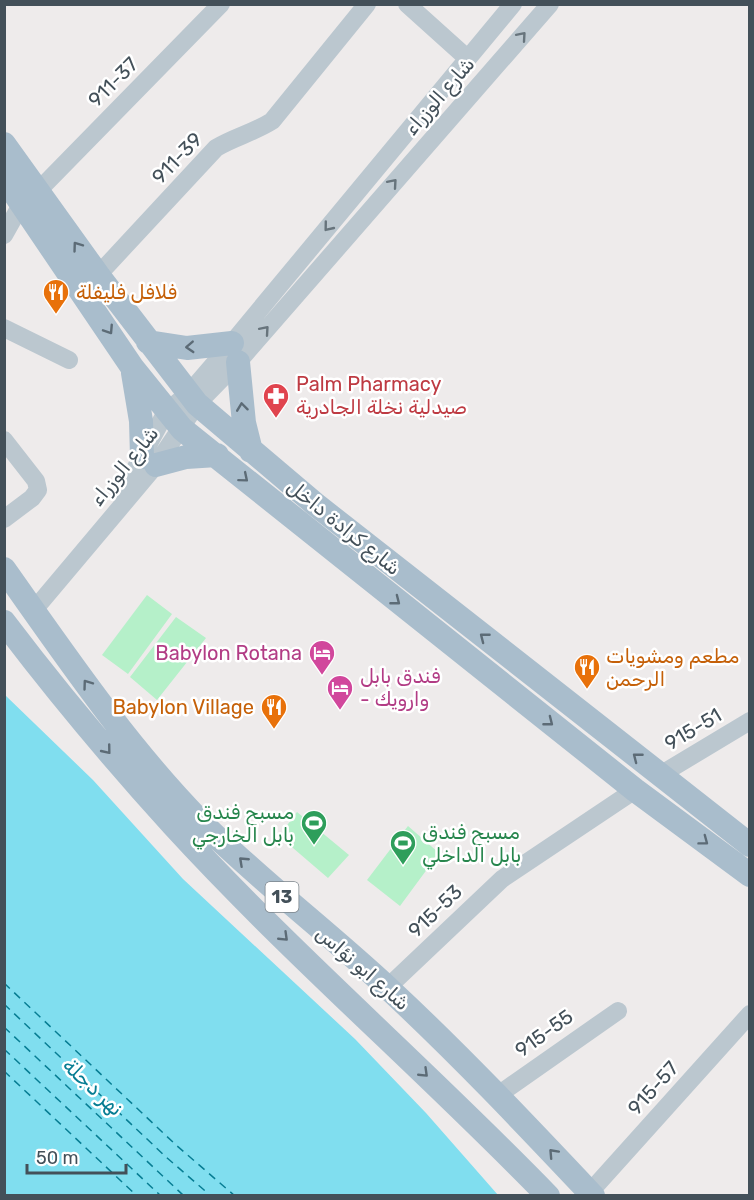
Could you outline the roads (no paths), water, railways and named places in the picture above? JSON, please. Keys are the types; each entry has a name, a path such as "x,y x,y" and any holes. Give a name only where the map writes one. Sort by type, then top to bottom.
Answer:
{"main road":[{"name":"شارع كرادة داخل","path":"4,144 29,198 132,367 174,420 298,523 635,790 750,875"},
{"name":"شارع كرادة داخل","path":"4,178 29,198 98,275 193,398 251,451 750,845"},
{"path":"148,342 235,352 244,423 251,451"},
{"path":"132,367 149,461 216,455"},
{"name":"شارع ابو نؤاس","path":"4,569 132,743 199,819 276,892 388,987 498,1095 591,1194"},
{"name":"شارع ابو نؤاس","path":"4,622 112,756 174,826 251,906 548,1196"}],"street":[{"name":"911-37","path":"4,236 29,198 221,4"},
{"name":"911-39","path":"98,275 216,148 233,137 254,133 272,121 367,4"},
{"path":"407,4 467,58"},
{"name":"شارع الوزراء","path":"235,352 467,58 513,4"},
{"name":"شارع الوزراء","path":"34,610 100,531 149,461 174,420 550,4"},
{"path":"4,328 69,360"},
{"path":"4,440 36,481 38,490 32,498 4,519"},
{"name":"915-51","path":"660,775 750,721"},
{"name":"915-53","path":"388,987 502,879 635,790"},
{"name":"915-55","path":"498,1095 618,1011"},
{"name":"915-57","path":"591,1194 750,1014"}],"water":[{"name":"نهر دجلة","path":"5,695 93,780 183,879 355,1039 426,1113 498,1195 5,1195"}],"place":[{"name":"فلافل فليفلة","path":"56,315"},
{"name":"Palm Pharmacy صيدلية نخلة الجادرية","path":"276,419"},
{"name":"Babylon Rotana","path":"322,676"},
{"name":"مطعم ومشويات الرحمن","path":"587,690"},
{"name":"فندق بابل - وارويك","path":"340,711"},
{"name":"Babylon Village","path":"274,730"},
{"name":"مسبح فندق بابل الخارجي","path":"314,846"},
{"name":"مسبح فندق بابل الداخلي","path":"403,866"}]}
